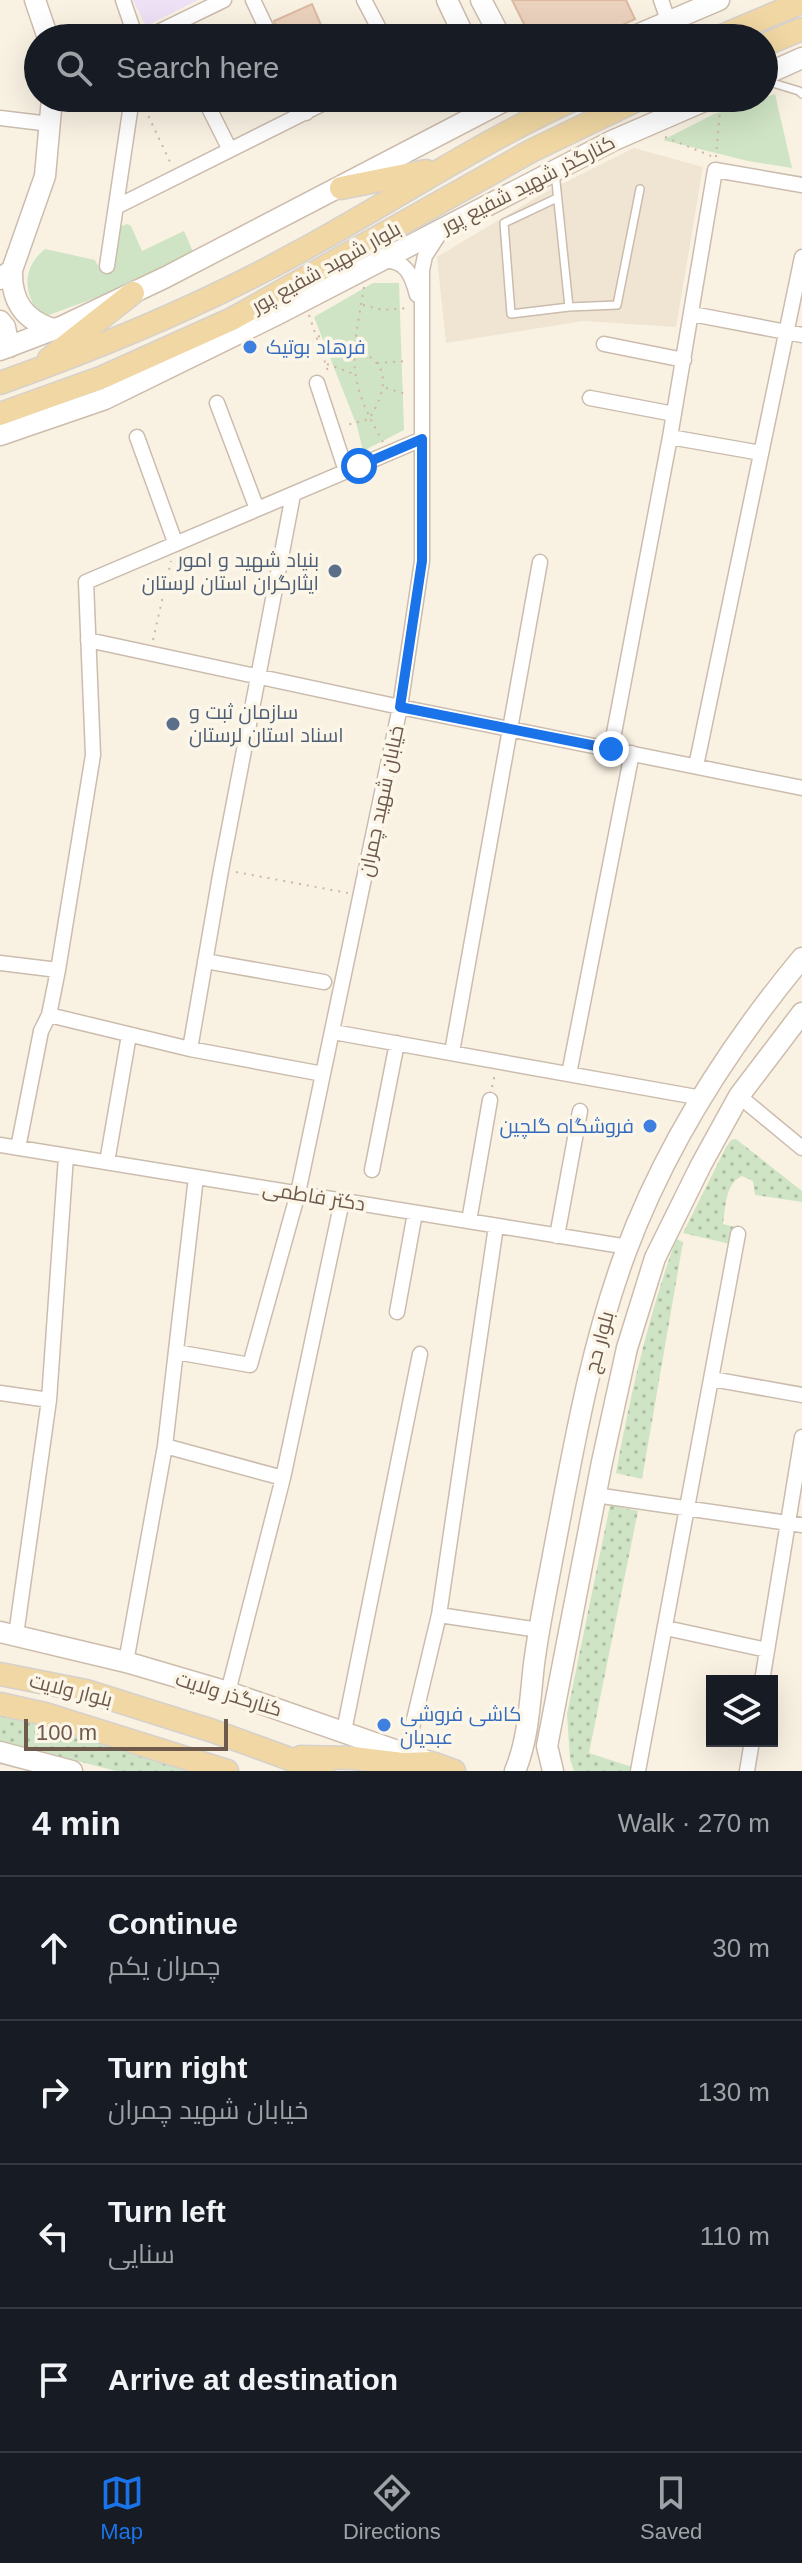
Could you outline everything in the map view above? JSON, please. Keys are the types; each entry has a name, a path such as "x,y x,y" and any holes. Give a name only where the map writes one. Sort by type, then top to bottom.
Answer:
{"main road":[{"path":"35,0 43,24"},
{"path":"447,0 455,24"},
{"path":"660,24 719,0"},
{"path":"750,24 802,2"},
{"path":"469,24 486,8"},
{"path":"778,39 802,29"},
{"path":"778,70 802,58"},
{"path":"51,112 45,176 6,275 14,298 23,310 34,320 53,329"},
{"path":"0,321 5,327 4,348 53,329 133,293 341,188 478,112"},
{"name":"بلوار شهید شفیع پور","path":"0,383 91,350 215,296 296,254 443,168 548,112"},
{"name":"بلوار شهید شفیع پور","path":"0,414 103,377 232,319 531,151 612,112"},
{"name":"کنارگذر شهید شفیع پور","path":"0,435 105,399 276,315 554,170 642,128 695,112"},
{"path":"341,188 443,168"},
{"path":"34,371 133,293"},
{"name":"بلوار حج","path":"515,1771 526,1729 539,1630 575,1439 604,1318 628,1247 672,1151 702,1098 730,1052 802,958"},
{"name":"بلوار حج","path":"553,1771 547,1746 595,1495 627,1348 655,1258 739,1096 802,1013"},
{"name":"کنارگذر ولایت","path":"8,1633 126,1662 228,1692 454,1771"},
{"name":"بلوار ولایت","path":"0,1674 86,1691 213,1731 323,1771"},
{"path":"45,1714 100,1720 105,1717 109,1707 105,1701 86,1691"},
{"name":"بلوار ولایت","path":"0,1704 45,1714 227,1771"},
{"path":"166,1753 146,1737 145,1730 152,1723 213,1731"},
{"path":"526,1729 527,1735 535,1741 549,1735"},
{"path":"0,1752 64,1770"},
{"path":"283,1757 432,1763"}],"street":[{"path":"123,0 131,24"},
{"path":"186,24 224,0"},
{"path":"253,0 264,24"},
{"path":"364,0 377,24"},
{"path":"661,0 668,20"},
{"path":"107,266 130,112"},
{"path":"211,112 230,150"},
{"path":"118,206 306,113"},
{"path":"0,118 50,124"},
{"path":"611,749 684,360 715,170 802,185"},
{"name":"خیابان شهید چمران","path":"176,1352 250,1365 298,1193 400,707 422,561 422,270 425,256 435,239 450,223"},
{"path":"696,766 802,257"},
{"path":"373,264 391,260 407,268 421,307"},
{"path":"692,314 802,335"},
{"path":"604,344 684,360"},
{"path":"317,383 346,471"},
{"path":"590,398 674,414"},
{"path":"217,403 257,509"},
{"path":"137,437 175,542"},
{"path":"670,437 761,453"},
{"path":"18,1148 41,1031 49,1015 58,970 93,755 86,582 422,439"},
{"path":"190,1049 293,495"},
{"path":"452,1052 540,562"},
{"path":"88,640 802,788"},
{"path":"569,1074 632,753"},
{"path":"205,961 324,982"},
{"path":"0,963 58,970"},
{"path":"49,1015 190,1049 323,1074"},
{"path":"333,1032 702,1098"},
{"path":"107,1162 129,1035"},
{"path":"372,1170 397,1043"},
{"path":"739,1096 802,1148"},
{"path":"469,1221 490,1100"},
{"path":"557,1236 580,1111"},
{"name":"دکتر فاطمی","path":"0,1145 628,1247"},
{"path":"8,1633 49,1400 66,1156"},
{"path":"126,1662 165,1446 196,1177"},
{"path":"228,1692 283,1478 342,1201"},
{"path":"397,1312 415,1213"},
{"path":"406,1753 439,1615 496,1226"},
{"path":"638,1771 738,1234"},
{"path":"344,1731 420,1354"},
{"path":"712,1379 802,1395"},
{"path":"0,1393 49,1400"},
{"path":"763,1675 795,1524 802,1437"},
{"path":"165,1446 283,1478"},
{"path":"595,1495 795,1524"},
{"path":"439,1615 539,1630"},
{"path":"666,1628 767,1650"},
{"path":"747,1771 751,1747"}],"lane":[{"path":"778,83 802,94"},
{"path":"554,170 569,307"},
{"path":"557,198 504,223 511,314 617,305 640,189"}],"path":[{"path":"147,112 177,176"},
{"path":"642,128 716,158 715,112"},
{"path":"373,264 361,305 354,348 354,374 369,419 389,453"},
{"path":"361,305 382,310 421,307"},
{"path":"316,335 354,348 374,359 381,371 384,388 369,419 346,425"},
{"path":"376,363 421,361"},
{"path":"325,364 354,374"},
{"path":"384,388 422,399"},
{"path":"150,653 175,542"},
{"path":"221,870 361,895"},
{"path":"490,1100 497,1061"}],"shaded area":[{"path":"133,0 198,0 150,24 145,24"},
{"path":"634,148 703,167 676,327 584,321 446,343 437,257 544,193"}],"green space":[{"path":"778,107 792,168 748,161 663,140 714,114 778,112"},
{"path":"121,226 131,226 142,251 184,231 194,254 114,291 49,315 38,311 29,295 28,278 33,263 45,249 95,260 100,270 113,269 117,234"},
{"path":"373,283 399,283 404,430 363,451 357,426 314,317"},
{"path":"736,1139 802,1191 802,1202 755,1195 753,1181 742,1176 732,1184 726,1203 723,1224 735,1227 730,1244 683,1233 726,1147"},
{"path":"676,1239 683,1242 642,1479 616,1473 641,1355"},
{"path":"610,1505 638,1511 589,1753 632,1767 632,1771 574,1771 570,1759 567,1714"},
{"path":"0,1716 204,1771 116,1771 0,1741"}],"building":[{"path":"512,0 626,0 635,19 624,24 524,24"},
{"path":"312,4 321,24 275,24 274,21"}],"place":[{"name":"فرهاد بوتیک","path":"250,347"},
{"name":"بنیاد شهید و امور ایثارگران استان لرستان","path":"335,571"},
{"name":"سازمان ثبت و اسناد استان لرستان","path":"173,724"},
{"name":"فروشگاه گلچین","path":"650,1126"},
{"name":"کاشی فروشی عبدیان","path":"384,1725"}],"route":[{"path":"359,466 422,439 422,561 400,707 611,749"}]}
